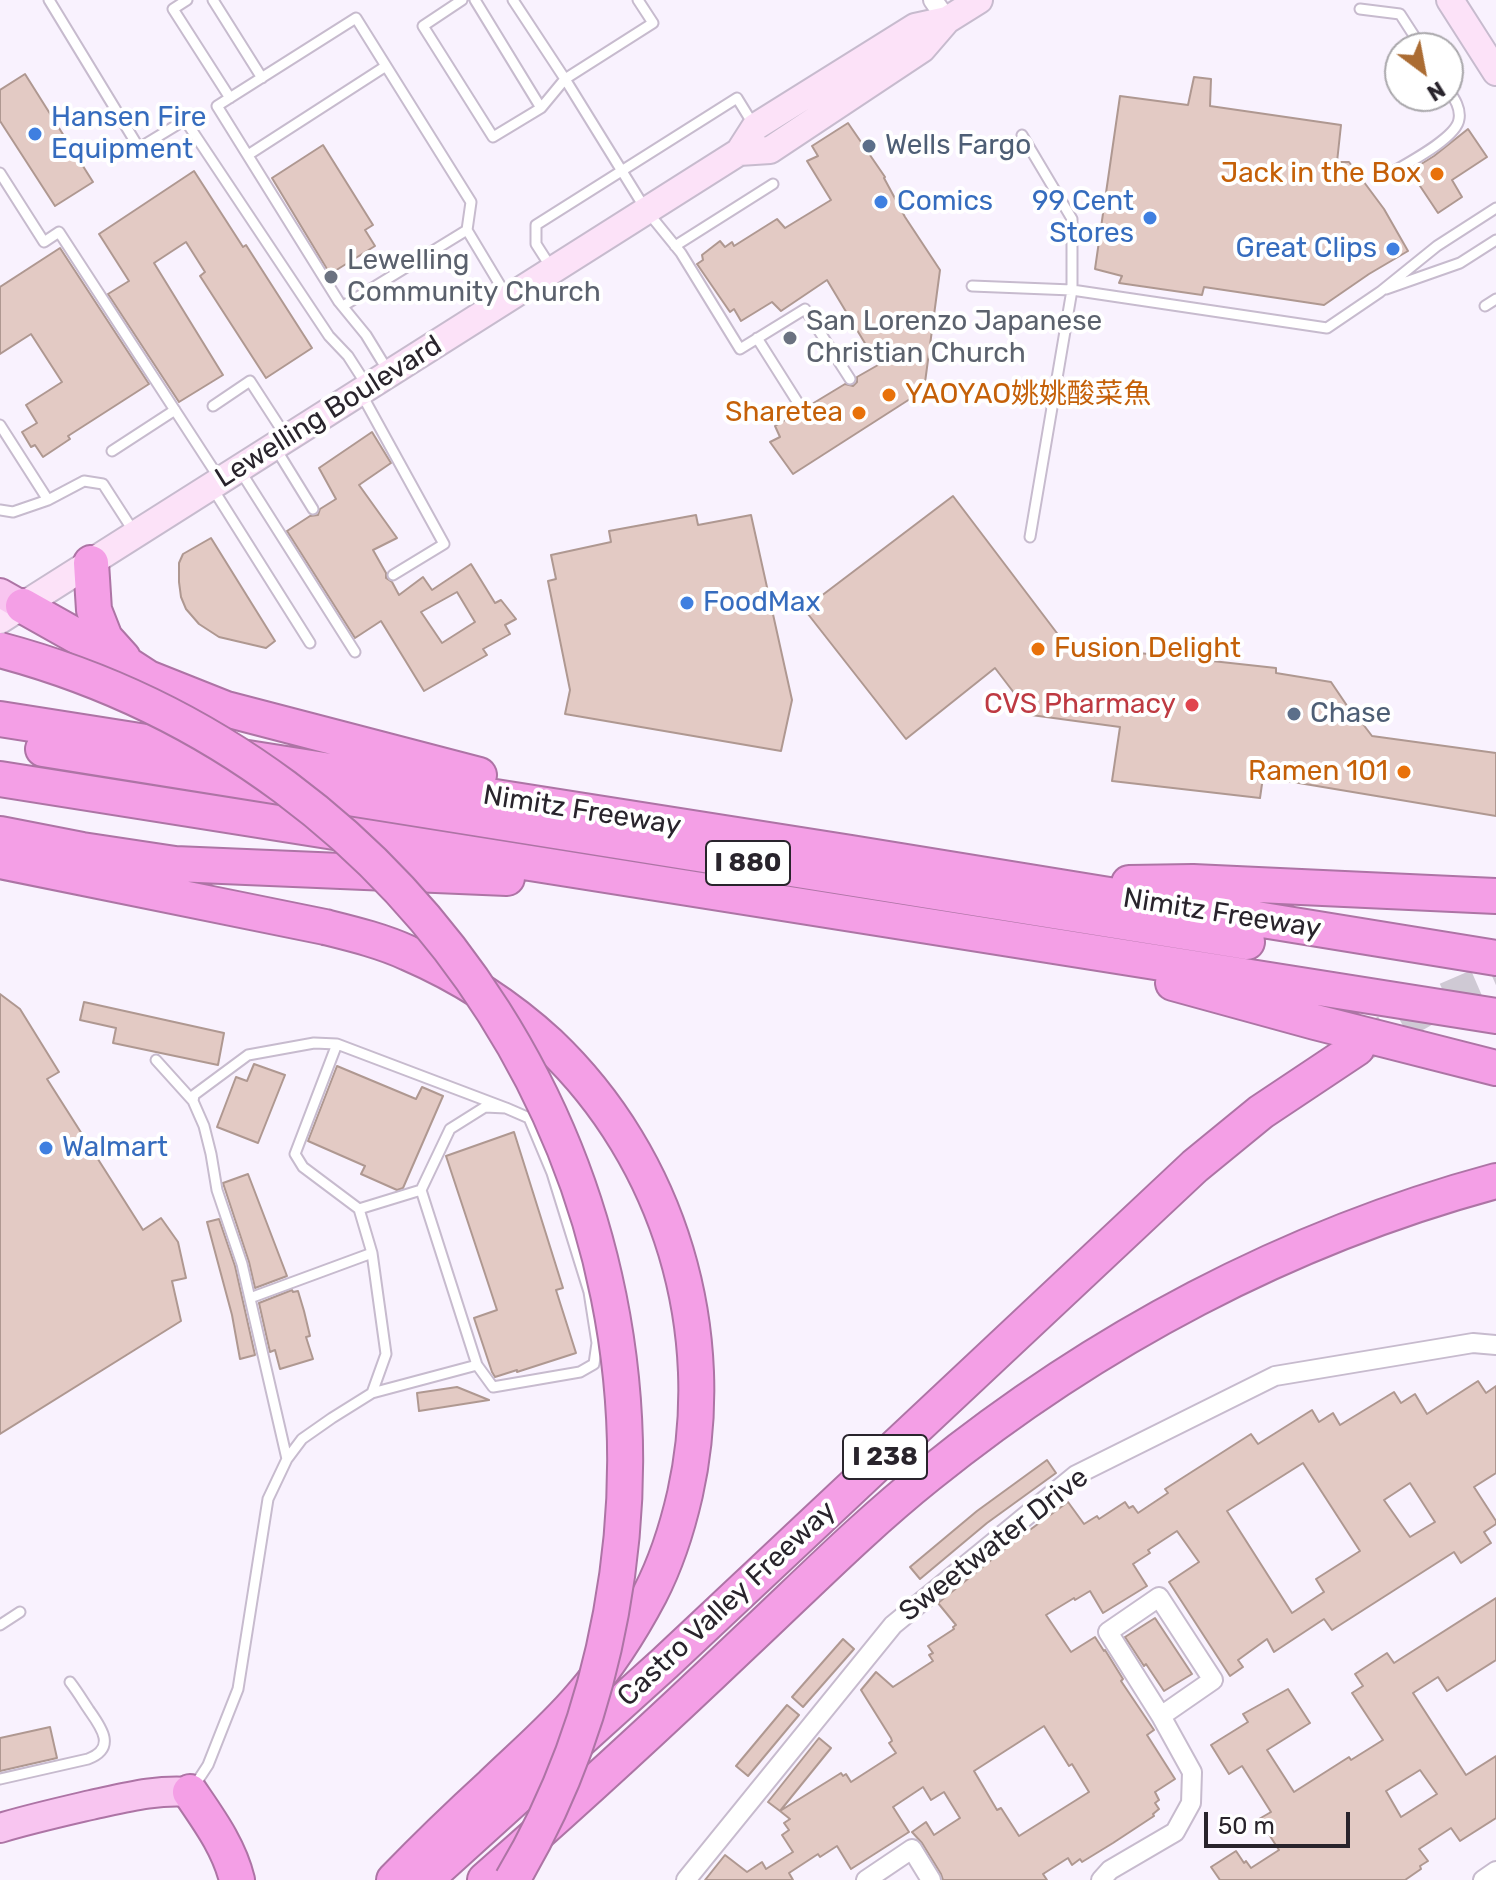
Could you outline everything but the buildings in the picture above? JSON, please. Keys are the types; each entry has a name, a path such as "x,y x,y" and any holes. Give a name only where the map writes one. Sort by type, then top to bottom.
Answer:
{"highway":[{"path":"91,563 94,610 105,638 128,665"},
{"path":"8,606 128,665 148,678 226,709 458,770 681,809 851,853"},
{"path":"0,650 106,685 183,722 258,767 325,818 387,875 471,976 517,1049 555,1126 585,1206 615,1331 624,1417 624,1502 616,1588 587,1713 556,1793 512,1880"},
{"name":"Nimitz Freeway","path":"0,719 1496,958"},
{"name":"I 880","path":"0,742 1496,981"},
{"name":"Nimitz Freeway","path":"0,779 1496,1016"},
{"path":"0,834 175,864 707,890"},
{"path":"0,861 325,927 406,952 443,969 511,1013 577,1073 628,1141 663,1212 689,1299 697,1385 696,1428 690,1470 668,1553 630,1629 581,1697 551,1730 394,1880"},
{"path":"1044,885 1193,882 1496,896"},
{"path":"1027,941 1244,1003 1496,1068"},
{"name":"Castro Valley Freeway","path":"425,1880 707,1624 1195,1166 1261,1112 1357,1048"},
{"path":"1374,1220 1496,1181"},
{"path":"1374,1220 1437,1216 1496,1204"},
{"name":"Castro Valley Freeway","path":"485,1880 612,1767 895,1502 994,1423 1088,1359 1161,1317 1250,1272 1374,1220"},
{"path":"190,1792 222,1839 233,1862 237,1880"}],"main road":[{"name":"Lewelling Boulevard","path":"8,606 91,563 739,152 755,127 940,10 979,0"},
{"path":"1450,0 1496,72"},
{"name":"Lewelling Boulevard","path":"739,152 770,150 922,49 940,10"},
{"path":"0,1828 122,1798 172,1791 190,1792"}],"street":[{"name":"Sweetwater Drive","path":"686,1880 893,1625 1076,1475 1275,1376 1473,1343 1496,1345"},
{"path":"1101,1880 1110,1870 1175,1832 1191,1803 1192,1772 1108,1632 1159,1597 1213,1680 1161,1716"},
{"path":"866,1880 912,1849 931,1880"},
{"path":"1483,1880 1496,1871"}],"lane":[{"path":"49,0 139,148 185,120 329,336 372,384 444,544 393,575"},
{"path":"187,0 173,9 230,98"},
{"path":"213,0 262,78"},
{"path":"462,0 423,26 493,137 541,108 565,79 653,23 638,0"},
{"path":"475,0 541,108"},
{"path":"513,0 646,210 675,246 740,349 805,309 850,379"},
{"path":"1360,9 1400,14 1412,32"},
{"path":"372,384 366,335 343,306 217,106 356,18 471,202 467,230 507,298"},
{"path":"248,155 386,66"},
{"path":"552,270 536,244 536,225 737,98 755,127"},
{"path":"1389,174 1453,134 1459,122 1459,112"},
{"path":"1022,135 1072,219 1072,290 1030,537"},
{"path":"0,173 44,242 59,232 175,410 355,652"},
{"path":"675,246 773,184"},
{"path":"972,286 1072,290 1327,328 1380,292 1437,246 1496,208"},
{"path":"343,306 467,230"},
{"path":"1380,292 1460,263 1496,240"},
{"path":"1485,306 1496,299"},
{"path":"757,338 800,406"},
{"path":"213,406 250,381 313,509"},
{"path":"112,451 175,410"},
{"path":"0,425 48,500"},
{"path":"224,479 310,643"},
{"path":"0,510 13,512 48,500 84,481 103,484 136,534"},
{"path":"193,1101 194,1095 248,1055 314,1043 337,1044 506,1108 529,1118 552,1173 589,1292 597,1343 594,1364 580,1372 493,1387 477,1365 421,1190 450,1129 485,1107 506,1108"},
{"path":"337,1044 295,1154 303,1167 359,1209 372,1253 386,1354 372,1393"},
{"path":"156,1060 193,1101 204,1126 217,1190 242,1264 287,1459"},
{"path":"359,1209 421,1190"},
{"path":"250,1298 372,1253"},
{"path":"190,1792 208,1765 238,1689 268,1499 287,1459 302,1439 372,1393 477,1365"},
{"path":"0,1625 20,1612"},
{"path":"0,1779 88,1759 99,1752 103,1746 103,1733 70,1682"}],"tunnel":[{"path":"1357,1048 1429,1007 1496,978"}],"place":[{"name":"Hansen Fire Equipment","path":"35,134"},
{"name":"Wells Fargo","path":"869,146"},
{"name":"Jack in the Box","path":"1437,174"},
{"name":"Comics","path":"881,202"},
{"name":"99 Cent Stores","path":"1150,218"},
{"name":"Great Clips","path":"1393,249"},
{"name":"Lewelling Community Church","path":"331,277"},
{"name":"San Lorenzo Japanese Christian Church","path":"790,338"},
{"name":"YAOYAO姚姚酸菜魚","path":"889,395"},
{"name":"Sharetea","path":"859,413"},
{"name":"FoodMax","path":"687,603"},
{"name":"Fusion Delight","path":"1038,649"},
{"name":"CVS Pharmacy","path":"1192,705"},
{"name":"Chase","path":"1294,714"},
{"name":"Ramen 101","path":"1404,772"},
{"name":"Walmart","path":"46,1148"}]}
